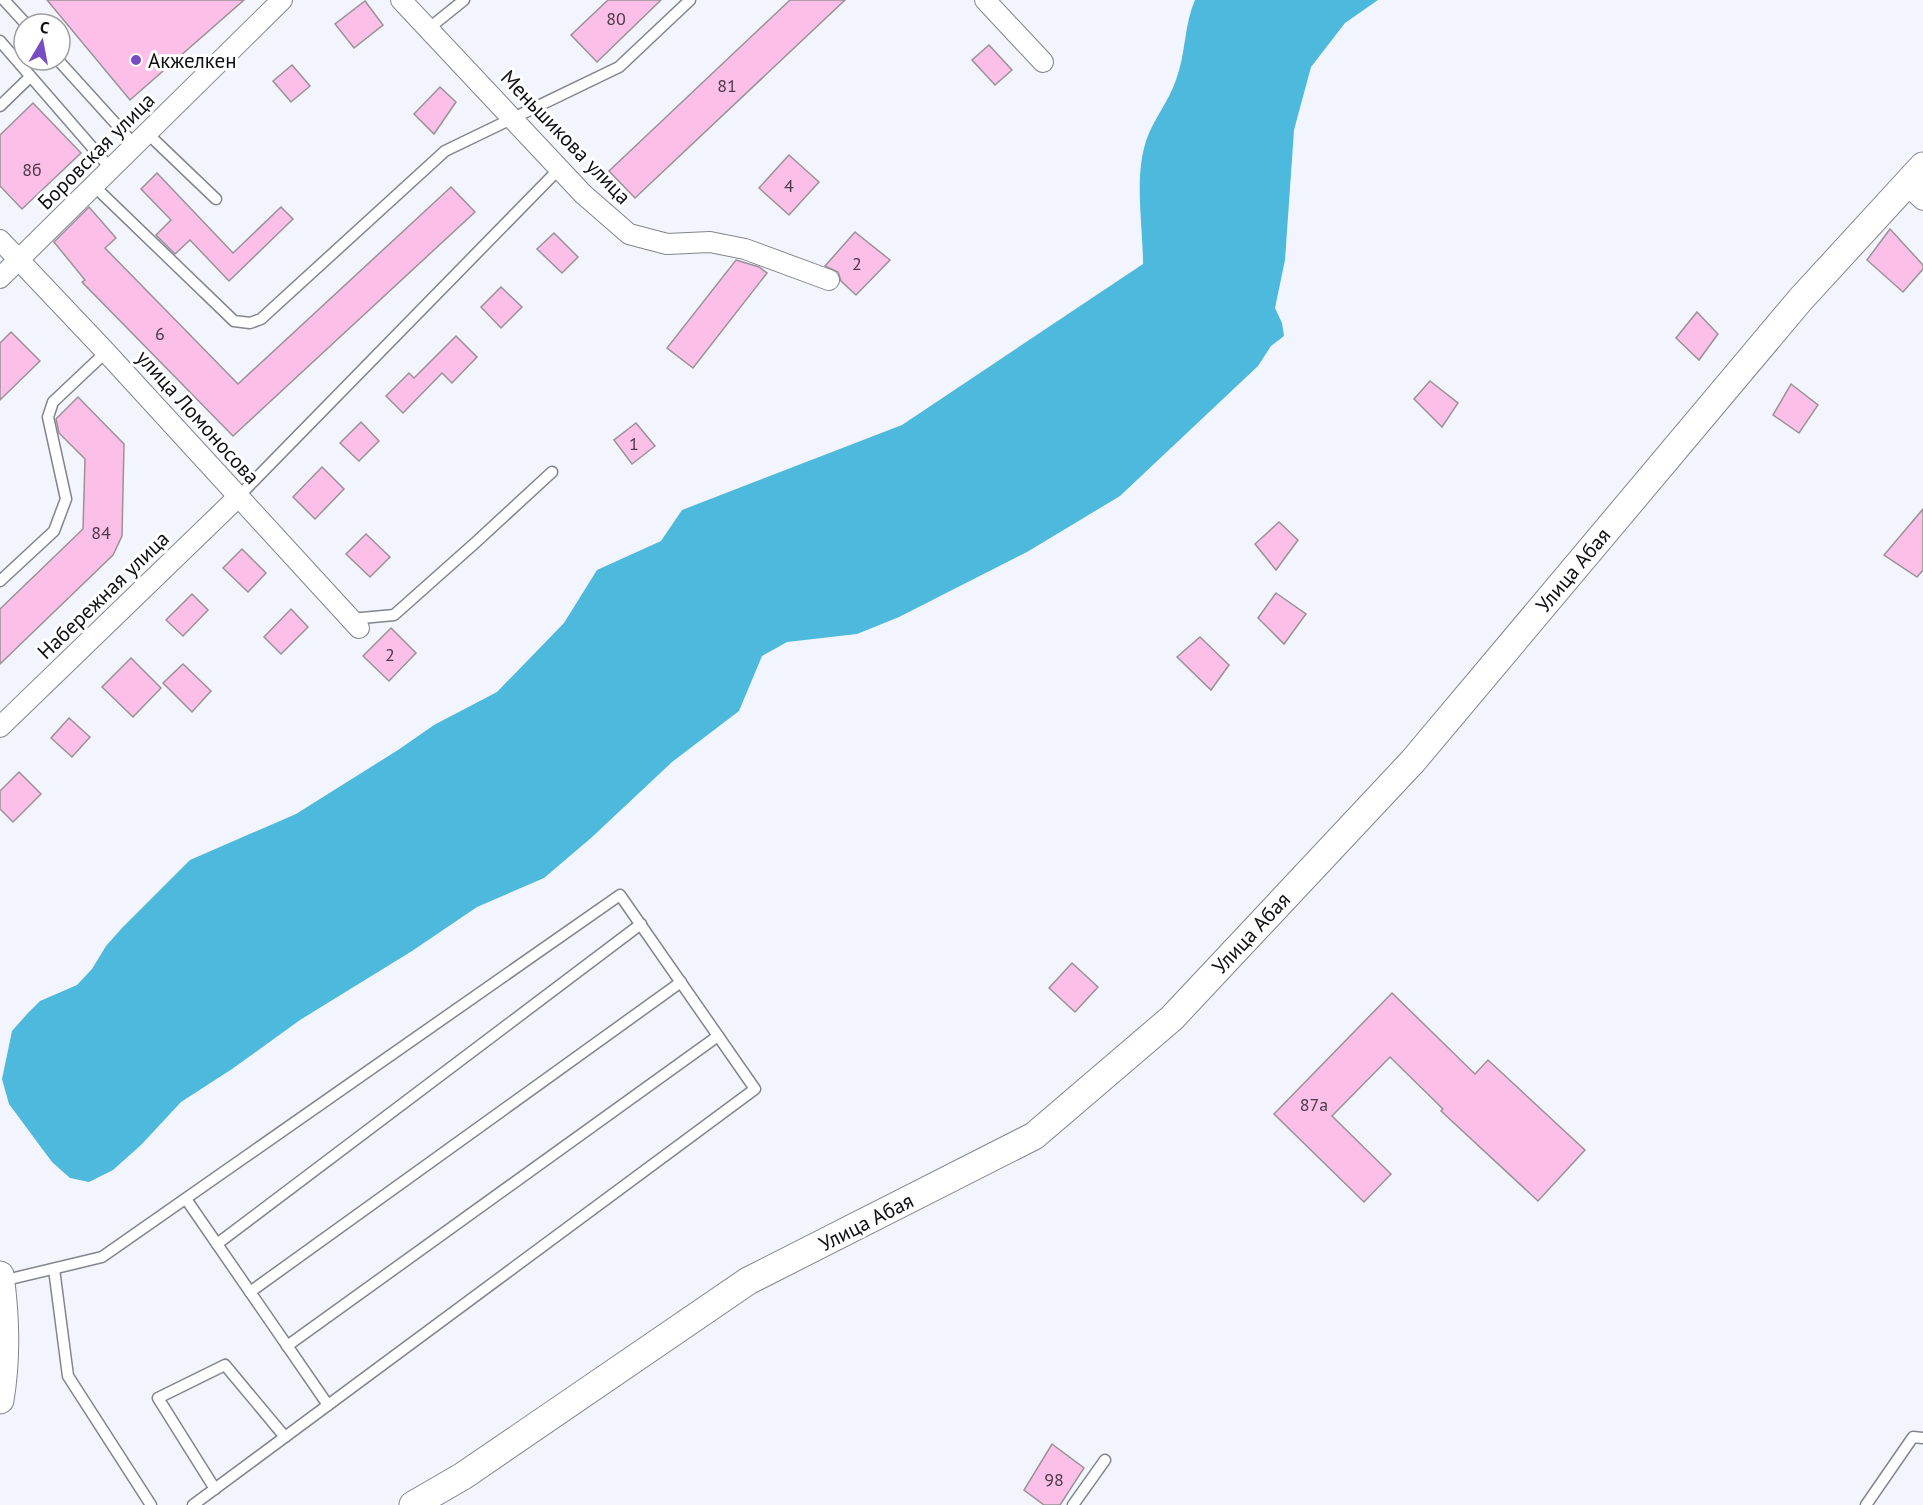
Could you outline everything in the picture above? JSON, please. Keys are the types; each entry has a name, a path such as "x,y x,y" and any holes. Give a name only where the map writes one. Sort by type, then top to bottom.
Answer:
{"street":[{"name":"Боровская улица","path":"0,278 282,0"},
{"name":"Меньшикова улица","path":"401,0 583,195 629,234 667,244 710,242 745,249 829,280"},
{"path":"985,0 1043,62"},
{"name":"Улица Абая","path":"413,1505 464,1476 748,1281 1034,1136 1172,1018 1413,761 1800,300 1918,183"},
{"name":"улица Ломоносова","path":"0,240 106,352 355,624"},
{"name":"Набережная улица","path":"2,721 238,497"},
{"path":"0,1275 5,1370 0,1400"}],"lane":[{"path":"4,0 15,12"},
{"path":"428,29 464,0"},
{"path":"94,186 234,321 250,323 261,319 445,151 619,67 690,0"},
{"path":"0,41 111,169"},
{"path":"71,72 141,139 216,199"},
{"path":"0,106 30,77"},
{"path":"238,497 559,169"},
{"path":"0,581 54,531 66,499 48,417 53,402 106,352"},
{"path":"355,624 394,615 552,472"},
{"path":"1,1281 102,1257 620,895 755,1089 193,1505"},
{"path":"217,1244 640,924"},
{"path":"250,1292 681,982"},
{"path":"287,1346 718,1036"},
{"path":"186,1199 328,1405"},
{"path":"54,1269 68,1376 151,1505"},
{"path":"215,1489 158,1398 225,1365 285,1437"},
{"path":"1866,1505 1913,1437 1923,1438"},
{"path":"1073,1505 1105,1460"}],"water":[{"path":"1195,0 1378,0 1345,23 1311,67 1294,130 1285,260 1275,308 1282,323 1284,336 1271,346 1258,366 1120,496 1027,552 899,617 857,634 787,642 762,656 739,711 672,762 591,838 544,878 477,907 412,951 300,1020 181,1102 141,1145 113,1170 89,1182 70,1178 52,1162 9,1104 2,1079 12,1031 40,1001 77,985 92,969 106,946 122,928 190,860 296,814 434,725 497,692 564,623 597,570 661,541 682,510 902,425 1143,264 1140,186 1142,155 1149,133 1176,80"}],"building":[{"name":"Акжелкен","path":"47,0 244,0 130,100 72,30 72,12 57,12"},
{"path":"608,0 661,0 597,62 571,35"},
{"path":"790,0 845,0 635,198 609,171"},
{"path":"365,1 383,25 354,48 335,24"},
{"path":"989,45 1012,70 995,85 972,60"},
{"path":"292,65 310,86 291,102 273,81"},
{"path":"440,87 456,102 434,134 414,114"},
{"path":"33,103 81,153 22,209 0,186 0,135"},
{"path":"789,155 819,182 789,215 759,188"},
{"path":"157,173 233,253 281,207 293,219 229,281 190,240 175,254 156,235 171,220 141,189"},
{"path":"451,187 475,212 233,436 82,282 85,280 54,242 89,207 116,238 105,248 238,384"},
{"path":"1890,229 1923,265 1923,269 1903,292 1867,260"},
{"path":"855,232 890,260 856,295 841,281 838,272 825,266"},
{"path":"554,233 578,257 562,273 537,249"},
{"path":"736,260 759,267 767,273 693,368 667,348"},
{"path":"501,287 522,307 501,328 481,307"},
{"path":"1697,312 1718,334 1699,360 1676,338"},
{"path":"11,332 40,361 0,400 0,343"},
{"path":"456,336 477,357 452,383 442,373 403,413 386,396 409,373 414,378"},
{"path":"1430,381 1458,403 1442,427 1414,399"},
{"path":"1791,384 1818,405 1799,433 1773,415"},
{"path":"78,397 124,444 122,536 113,555 0,664 0,609 83,529 85,459 59,433 56,419"},
{"path":"361,422 379,441 359,461 340,443"},
{"path":"636,423 655,446 632,464 614,440"},
{"path":"322,467 344,489 315,519 293,497"},
{"path":"1923,509 1923,570 1917,577 1884,555"},
{"path":"1279,522 1298,540 1276,570 1255,544"},
{"path":"366,534 390,557 370,577 346,554"},
{"path":"242,549 266,573 248,592 223,568"},
{"path":"1276,593 1306,614 1284,644 1258,618"},
{"path":"192,594 208,610 183,636 166,620"},
{"path":"291,609 308,627 281,654 264,637"},
{"path":"391,628 416,653 389,681 363,656"},
{"path":"1200,637 1229,665 1211,690 1177,657"},
{"path":"131,658 161,688 133,717 102,687"},
{"path":"183,664 211,691 192,712 163,683"},
{"path":"69,718 90,737 72,757 51,738"},
{"path":"19,772 41,794 13,822 0,809 0,791"},
{"path":"1072,963 1098,987 1075,1012 1049,988"},
{"path":"1392,993 1475,1074 1488,1060 1585,1150 1538,1201 1441,1111 1443,1109 1390,1057 1332,1116 1391,1174 1364,1202 1274,1114"},
{"path":"1052,1444 1084,1468 1060,1505 1044,1505 1024,1490"}],"place":[{"name":"Акжелкен","path":"136,60"}]}
